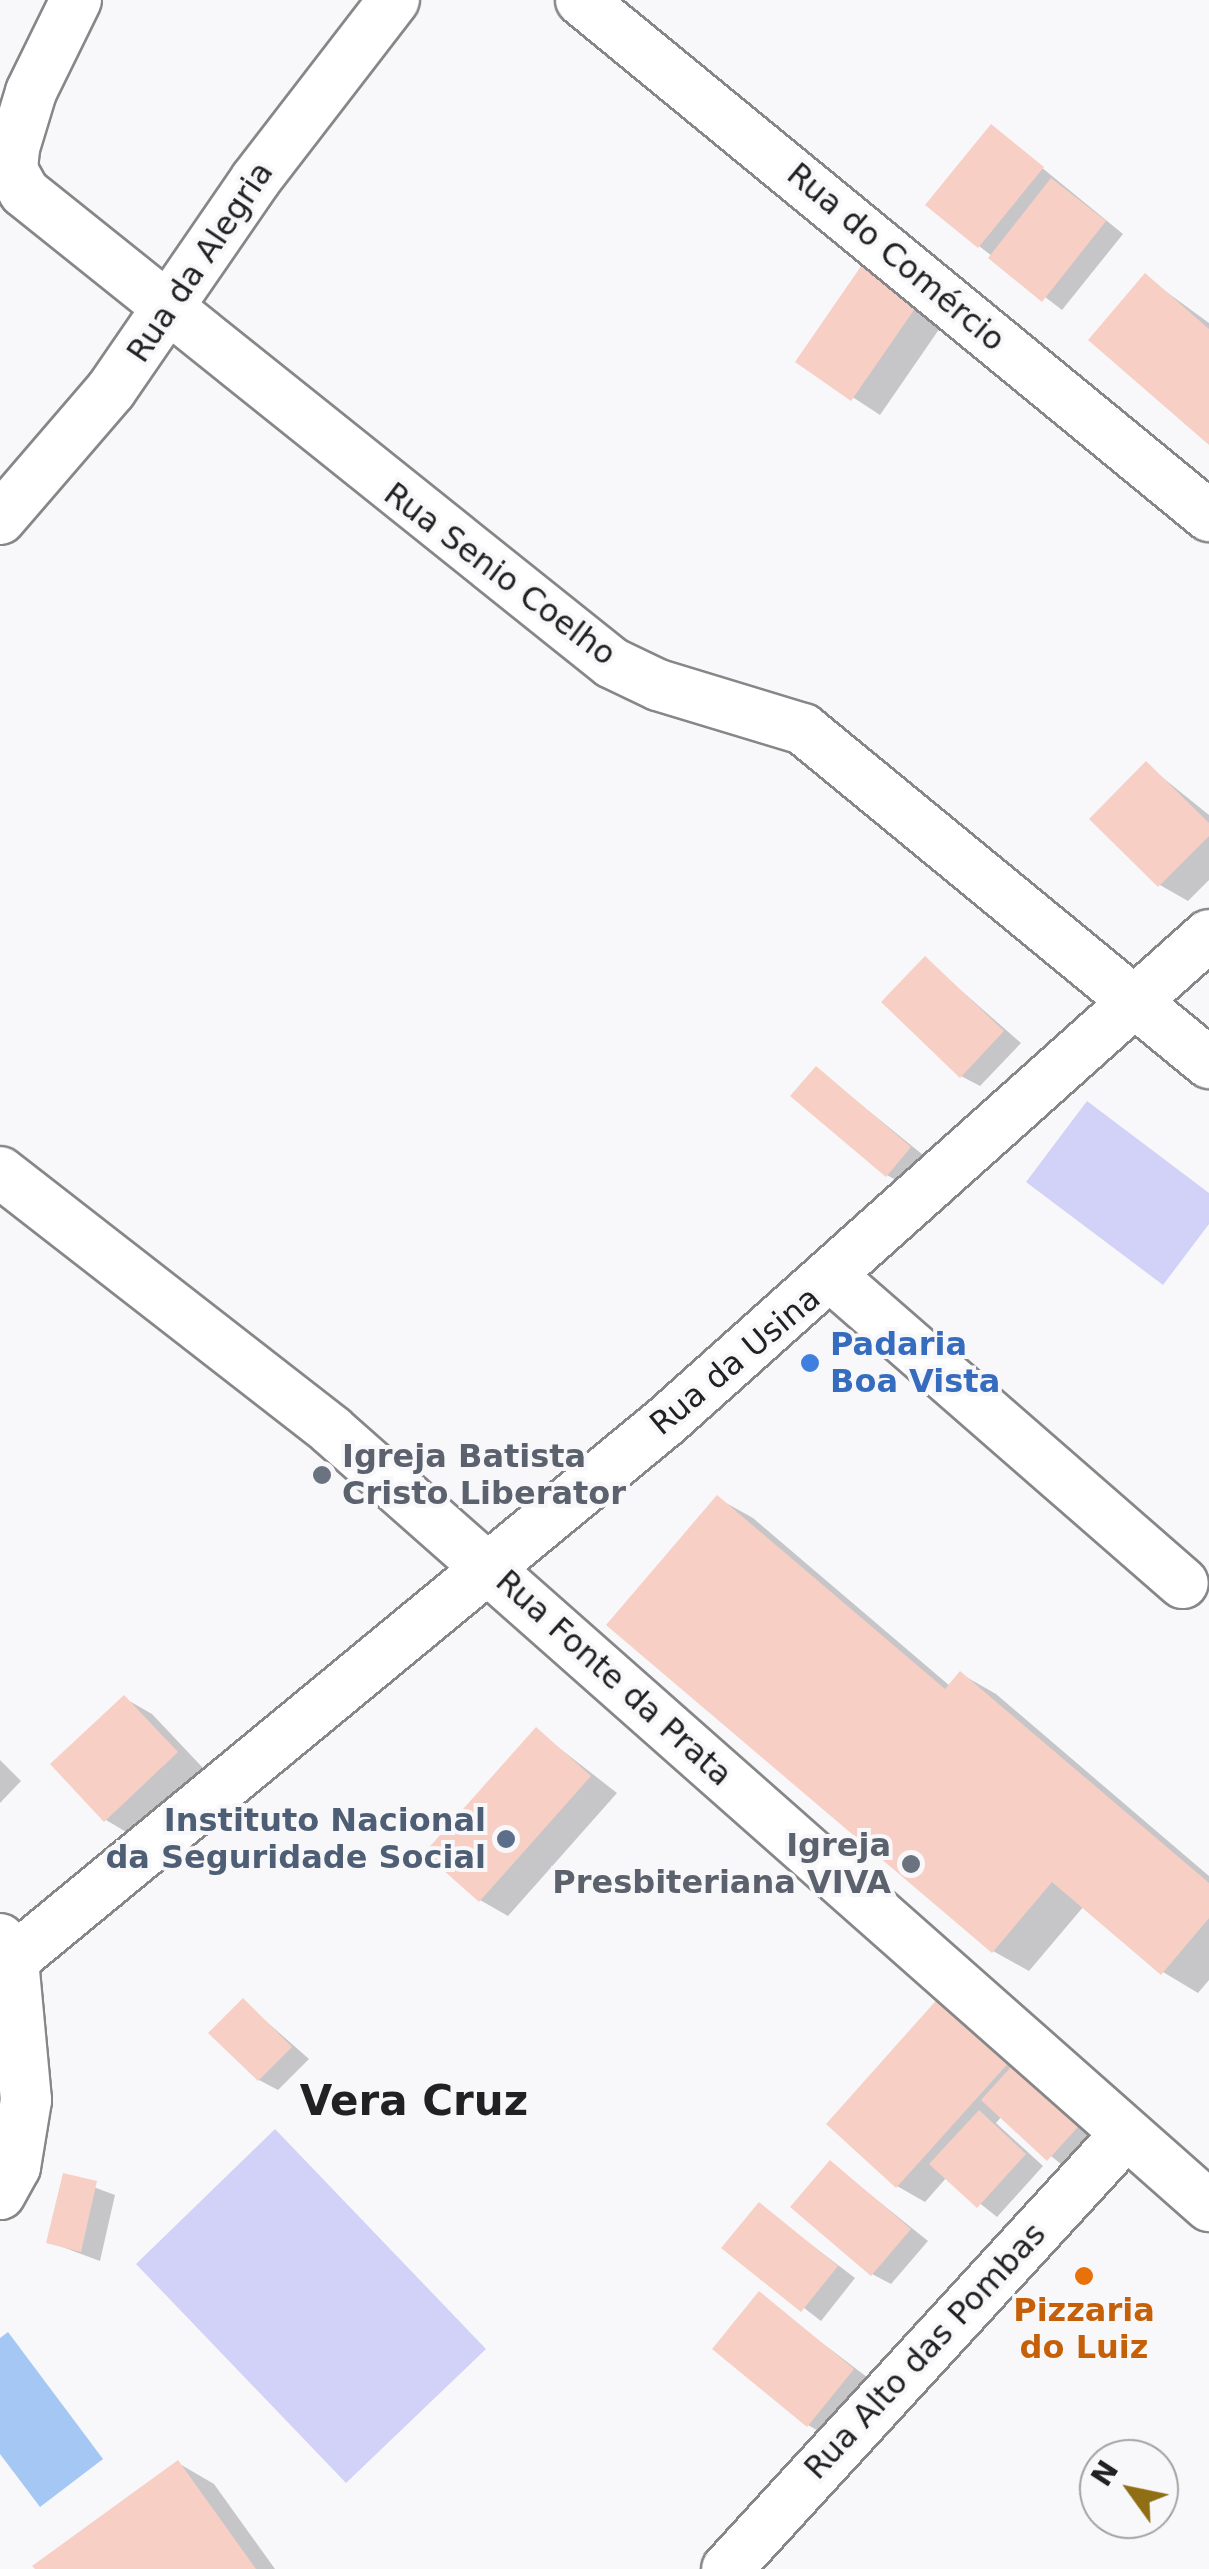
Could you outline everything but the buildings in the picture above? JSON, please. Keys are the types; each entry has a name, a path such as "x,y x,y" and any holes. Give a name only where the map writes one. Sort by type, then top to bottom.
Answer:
{"street":[{"name":"Rua Senio Coelho","path":"76,0 32,92 14,148 12,170 24,192 169,313 612,663 658,686 803,730 1209,1063"},
{"name":"Rua da Alegria","path":"0,519 47,470 169,313 256,179 394,0"},
{"name":"Rua do Comércio","path":"580,0 1209,516"},
{"name":"Rua da Usina","path":"6,1949 489,1566 833,1278 1209,935"},
{"name":"Rua Fonte da Prata","path":"0,1172 331,1430 1209,2206"},
{"path":"833,1278 1183,1583"},
{"path":"0,2194 15,2166 26,2100 6,1949"},
{"name":"Rua Alto das Pombas","path":"727,2569 1126,2134"}],"shaded area":[{"path":"1087,1101 1209,1193 1209,1224 1163,1285 1026,1182"},
{"path":"275,2129 486,2349 346,2483 136,2264"},
{"path":"8,2332 103,2459 40,2507 0,2454 0,2338"}],"place":[{"name":"Padaria Boa Vista","path":"810,1363"},
{"name":"Igreja Batista Cristo Liberator","path":"322,1475"},
{"name":"Instituto Nacional da Seguridade Social","path":"506,1839"},
{"name":"Igreja Presbiteriana VIVA","path":"911,1864"},
{"name":"Pizzaria do Luiz","path":"1084,2276"}],"district":[{"name":"Vera Cruz","path":"414,2101"}]}
